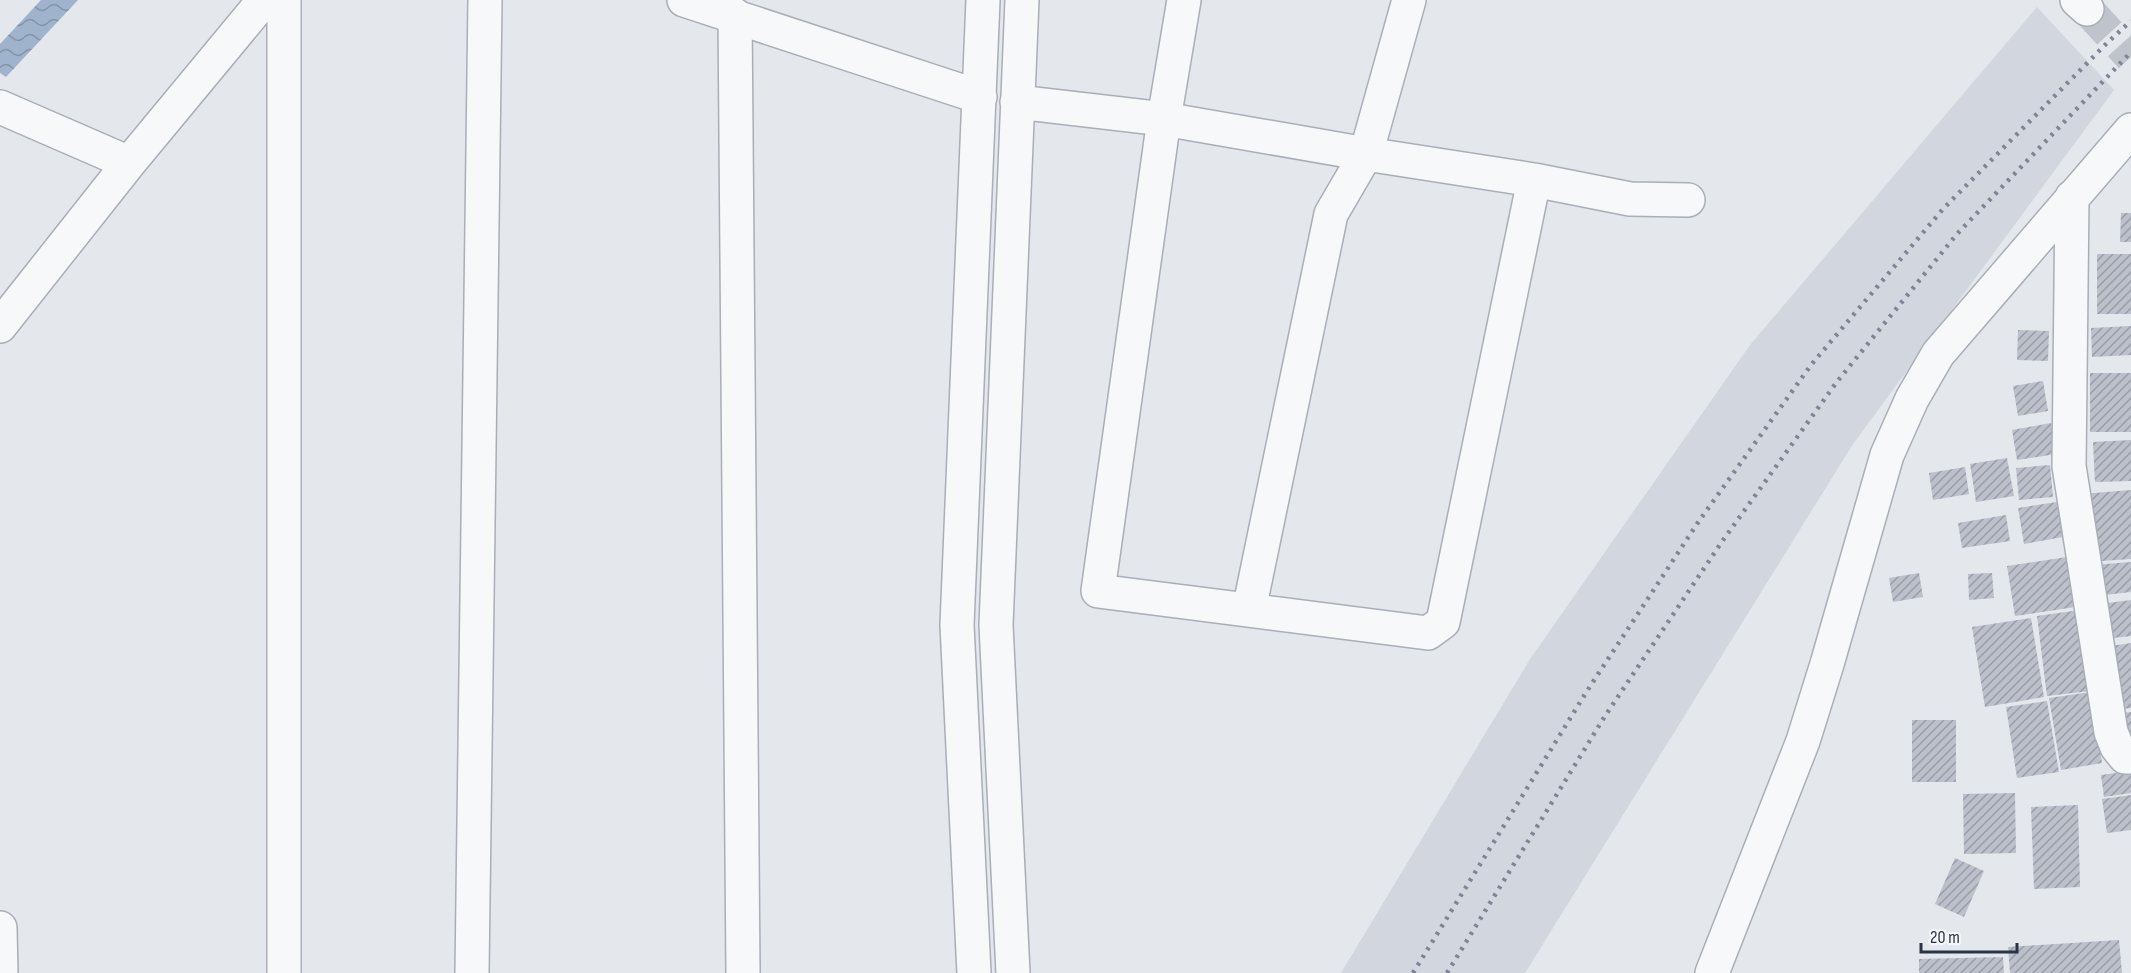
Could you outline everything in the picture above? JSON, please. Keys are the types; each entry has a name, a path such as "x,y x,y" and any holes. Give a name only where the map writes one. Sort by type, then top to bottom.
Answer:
{"street":[{"path":"0,326 129,163 264,0"},
{"path":"284,0 284,973"},
{"path":"472,973 485,0"},
{"path":"684,0 980,97"},
{"path":"974,973 957,625 983,0"},
{"path":"1013,973 996,625 1022,0"},
{"path":"1184,0 1164,119 1098,591 1428,633 1443,622 1534,180"},
{"path":"1249,610 1331,214 1366,154 1409,0"},
{"path":"735,15 743,973"},
{"path":"1017,102 1164,119 1534,180 1630,199 1688,200"},
{"path":"0,107 129,163"},
{"path":"1712,973 1803,741 1887,455 1912,399 1938,354 2131,130"},
{"path":"2072,197 2069,466 2111,732 2117,747 2125,757 2131,758"},
{"path":"0,928 1,973"}],"shaded area":[{"path":"2037,7 2114,90 1853,444 1525,973 1341,973 1530,659 1750,345"}],"water":[{"path":"41,0 78,0 6,77 0,73 0,44"}],"building":[{"path":"2121,213 2131,213 2131,242 2120,242"},
{"path":"2097,254 2131,254 2131,314 2097,314"},
{"path":"2131,326 2131,355 2092,357 2091,328"},
{"path":"2018,330 2049,331 2048,361 2017,360"},
{"path":"2090,373 2131,373 2131,432 2090,432"},
{"path":"2043,381 2048,411 2018,416 2013,386"},
{"path":"2051,423 2056,454 2017,460 2012,430"},
{"path":"2131,440 2131,481 2095,482 2093,442"},
{"path":"2007,458 2014,496 1976,502 1970,464"},
{"path":"2050,465 2053,497 2019,500 2016,468"},
{"path":"1965,467 1969,494 1933,500 1929,473"},
{"path":"2131,490 2131,559 2087,562 2082,494"},
{"path":"2057,502 2063,537 2024,544 2018,508"},
{"path":"2006,515 2010,541 1962,548 1958,523"},
{"path":"2074,556 2082,606 2015,616 2007,566"},
{"path":"2131,562 2131,592 2096,596 2093,565"},
{"path":"1919,573 1923,597 1893,602 1889,578"},
{"path":"1992,573 1994,598 1969,600 1968,574"},
{"path":"2131,600 2131,636 2104,639 2100,604"},
{"path":"2080,610 2090,691 2047,696 2037,616"},
{"path":"2031,618 2044,697 1985,707 1972,627"},
{"path":"2131,643 2131,708 2113,710 2104,647"},
{"path":"2091,692 2102,763 2061,770 2049,698"},
{"path":"2047,701 2059,772 2017,778 2006,707"},
{"path":"2131,712 2131,744 2119,713"},
{"path":"1912,720 1956,720 1956,782 1912,782"},
{"path":"2131,771 2131,793 2104,797 2101,775"},
{"path":"2015,793 2016,853 1964,854 1963,794"},
{"path":"2131,795 2131,830 2107,833 2102,799"},
{"path":"2078,805 2080,887 2034,889 2031,807"},
{"path":"1955,858 1984,871 1964,917 1935,904"},
{"path":"2119,940 2122,973 2010,973 2008,947"},
{"path":"2003,957 2004,973 1919,973 1919,959"}],"tunnel":[{"path":"2087,9 2131,57"}],"railway":[{"path":"1413,973 1587,691 1699,521 1811,365 1943,209 2131,21"},
{"path":"1447,973 1605,716 1721,543 1836,383 1957,234 2131,52"}]}
